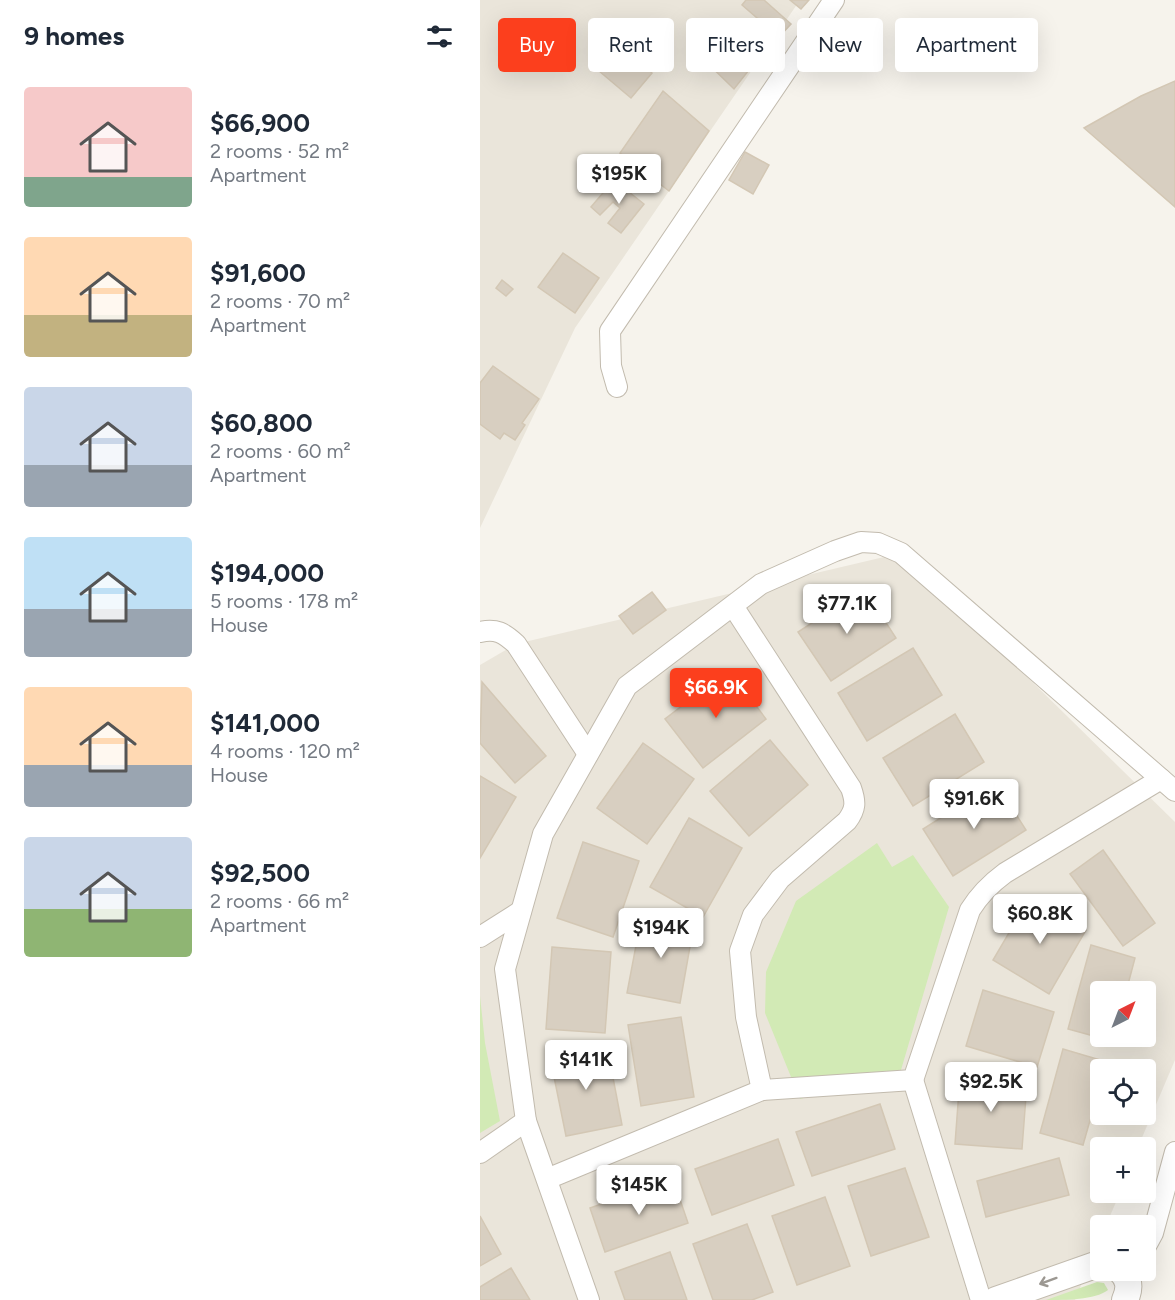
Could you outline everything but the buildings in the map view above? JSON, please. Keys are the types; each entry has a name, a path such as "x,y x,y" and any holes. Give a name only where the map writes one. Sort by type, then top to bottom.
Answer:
{"street":[{"path":"617,387 611,366 610,331 834,0"},
{"path":"589,1300 526,1121 505,969 543,834 627,686 761,584 861,542 878,543 901,553 1168,785 1005,873 990,884 970,910 913,1080 981,1300"},
{"path":"733,606 851,788 856,803 847,821 780,879 753,915 740,951 746,1017 762,1089"},
{"path":"480,632 491,630 504,633 516,644 588,754"},
{"path":"480,937 521,911"},
{"path":"547,1179 762,1089 913,1080"},
{"path":"480,1154 526,1121"},
{"path":"1156,1222 1175,1152"},
{"path":"996,1300 1090,1267"}],"shaded area":[{"path":"480,0 800,0 785,22 785,18 686,18 686,72 751,72 575,328 480,528"},
{"path":"901,553 1175,822 1175,1060 1156,1105 1156,1059 1090,1059 1090,1125 1147,1125 1142,1137 1090,1137 1090,1203 1116,1203 1110,1215 1090,1215 1090,1264 1075,1300 480,1300 480,665 516,644"}],"green space":[{"path":"877,843 892,867 913,855 949,907 901,1070 800,1099 765,1013 766,972 796,901"},
{"path":"480,996 485,1043 500,1121 480,1133"},
{"path":"1097,1282 1104,1283 1108,1290 1088,1298 1046,1300"}]}
